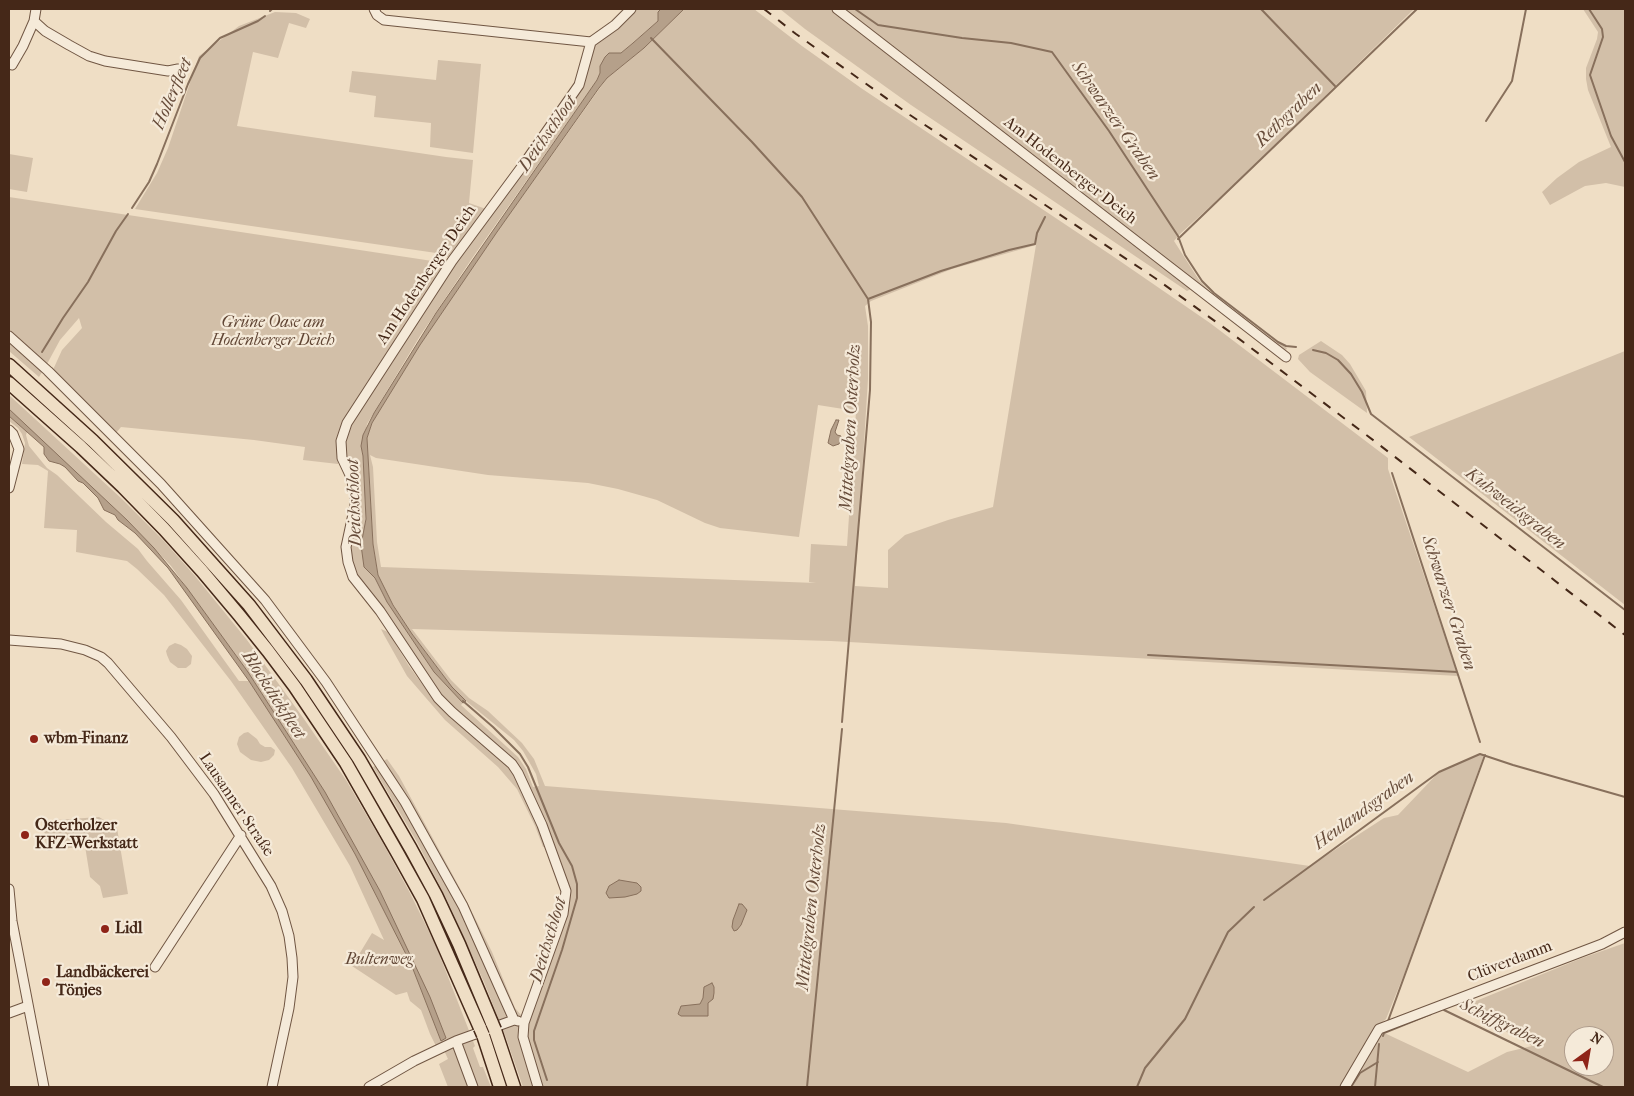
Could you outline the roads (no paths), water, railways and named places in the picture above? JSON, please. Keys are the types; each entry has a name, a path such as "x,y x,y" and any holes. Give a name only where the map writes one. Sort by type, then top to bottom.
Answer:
{"highway":[{"path":"9,365 93,441 173,520 248,605 306,680 359,759 436,896 494,1026 514,1087"},
{"path":"9,383 102,467 164,529 220,593 290,680 346,763 423,899 482,1031 500,1087"}],"street":[{"path":"9,63 12,65 34,21 36,9"},
{"path":"374,9 377,16 384,20 591,42 615,25 631,9"},
{"name":"Am Hodenberger Deich","path":"836,9 1286,357"},
{"path":"34,21 45,31 89,56 124,65 168,72 178,70"},
{"name":"Am Hodenberger Deich","path":"524,1023 563,914 566,891 542,825 512,764 438,698 380,612 353,577 346,547 355,505 355,493 350,475 342,458 341,441 347,423 452,261 579,85 591,42"},
{"path":"9,336 61,384 161,484 265,600 326,682 405,802 463,906 514,1020"},
{"path":"9,430 13,434 19,449 9,488"},
{"name":"Lausanner Straße","path":"9,640 61,644 85,650 108,663 171,737 214,794 241,835 271,886 282,911 289,936 292,958 293,977 290,999 272,1087"},
{"path":"155,967 241,835"},
{"path":"9,889 10,906 44,1087"},
{"name":"Clüverdamm","path":"1345,1087 1379,1029 1602,944 1625,932"},
{"path":"9,1013 28,1006"},
{"path":"369,1087 414,1061 456,1041 514,1020 524,1023 523,1037 538,1087"},
{"path":"456,1041 473,1087"}],"waterway":[{"name":"Schwarzer Graben","path":"855,9 878,25 962,38 1011,43 1052,52 1109,131 1178,236 1185,255 1202,281 1214,293 1278,342 1286,346 1296,347"},
{"path":"1261,9 1335,86"},
{"name":"Rethgraben","path":"1178,239 1417,9"},
{"path":"1486,121 1512,81 1526,9"},
{"path":"1589,9 1602,29 1603,37 1590,75 1611,136 1625,162"},
{"name":"Hollerfleet","path":"132,208 149,182 200,58 220,38 265,16"},
{"name":"Mittelgraben Osterholz","path":"651,38 752,142 802,197 868,299 871,322 870,390 842,722"},
{"name":"Hollerfleet","path":"42,352 88,282 116,231 128,214"},
{"path":"868,299 941,271 1035,244 1037,233 1045,217"},
{"name":"Kuhweidsgraben","path":"1313,350 1326,353 1338,360 1351,374 1362,392 1371,414 1625,610"},
{"name":"Schwarzer Graben","path":"1392,473 1480,742"},
{"path":"1148,655 1457,672"},
{"name":"Deichschloot","path":"463,701 520,754 528,767 559,843 572,866 577,884 577,898 562,950 534,1031 534,1040 547,1080"},
{"name":"Mittelgraben Osterholz","path":"807,1087 842,729"},
{"name":"Heulandsgraben","path":"1264,900 1439,772 1480,754 1625,797"},
{"name":"Schwarzer Graben","path":"1388,1021 1485,755"},
{"name":"Heulandsgraben","path":"1137,1087 1145,1068 1185,1019 1228,932 1254,907"},
{"name":"Schiffgraben","path":"1444,1010 1603,1087"},
{"name":"Schiffgraben","path":"1383,1036 1384,1033 1431,1014"},
{"name":"Schwarzer Graben","path":"1375,1087 1379,1044"},
{"path":"1351,1087 1360,1073 1378,1062"}],"railway":[{"path":"764,9 910,115 1155,278 1230,332 1625,635"}],"place":[{"name":"wbm-Finanz","path":"34,739"},
{"name":"Osterholzer KFZ-Werkstatt","path":"25,835"},
{"name":"Lidl","path":"105,929"},
{"name":"Landbäckerei Tönjes","path":"46,982"}],"park label":[{"name":"Grüne Oase am Hodenberger Deich","path":"273,332"},
{"name":"Bultenweg","path":"379,960"}],"water label":[{"name":"Blockdiekfleet","path":"273,695"}]}
